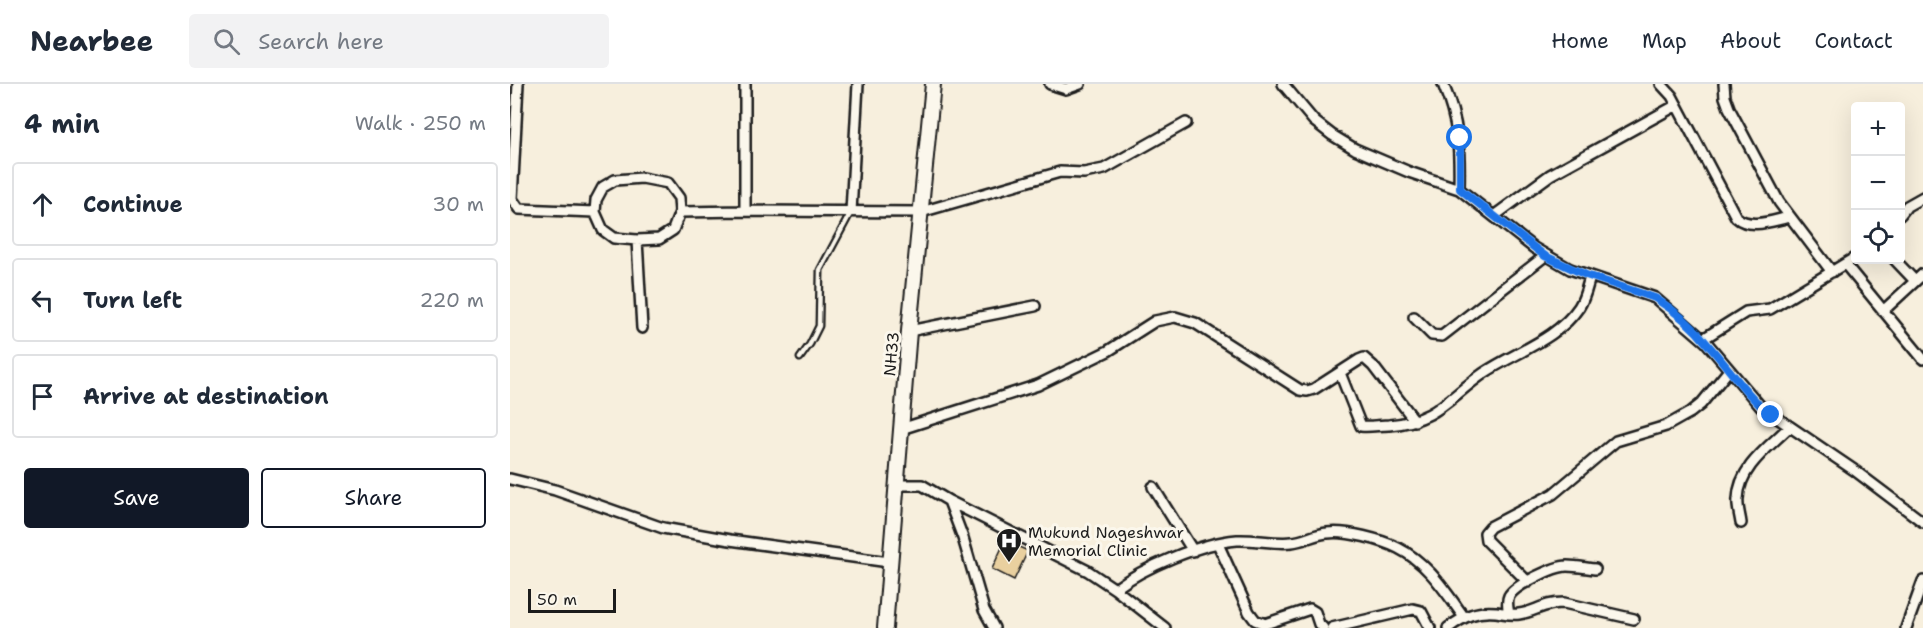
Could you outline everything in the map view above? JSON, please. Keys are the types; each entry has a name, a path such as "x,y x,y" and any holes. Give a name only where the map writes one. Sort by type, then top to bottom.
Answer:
{"main road":[{"name":"NH33","path":"885,628 909,331 933,84"}],"street":[{"path":"518,84 511,160 512,199 519,208 595,212"},
{"path":"745,84 745,211"},
{"path":"851,212 858,84"},
{"path":"1050,84 1066,89 1080,84"},
{"path":"1283,84 1314,121 1355,149 1409,172 1460,189 1545,256 1590,277 1655,298 1703,339 1761,407 1854,470 1923,522"},
{"path":"1443,84 1460,138 1460,189"},
{"path":"1661,84 1677,105 1736,217 1746,224 1758,224 1790,217"},
{"path":"1724,84 1725,98 1729,108 1771,188 1832,272"},
{"path":"1494,216 1550,175 1677,105"},
{"path":"680,212 921,212 1060,172 1084,173 1104,169 1186,123"},
{"path":"642,178 668,183 679,198 680,212 673,230 659,238 637,240 614,238 603,230 595,212 596,200 603,187 615,180 642,178"},
{"path":"1904,210 1923,197"},
{"path":"637,240 642,328"},
{"path":"1414,317 1431,335 1442,336 1545,256"},
{"path":"1703,339 1746,312 1770,309 1851,260"},
{"path":"1845,264 1923,359"},
{"path":"1899,264 1915,281"},
{"path":"1883,311 1923,274"},
{"path":"1340,373 1361,426 1415,421 1444,406 1485,372 1532,346 1560,326 1577,309 1585,295 1590,277"},
{"path":"909,331 1035,306"},
{"path":"901,429 1038,385 1108,351 1155,321 1165,318 1184,319 1195,323 1300,390 1314,389 1364,358 1373,366 1415,421"},
{"path":"1528,582 1486,540 1485,532 1490,527 1553,494 1616,441 1666,426 1691,412 1701,404 1729,370"},
{"path":"1742,523 1737,501 1746,471 1789,427"},
{"path":"510,479 555,490 663,528 730,540 890,562"},
{"path":"897,485 922,485 1077,565 1115,589 1165,628"},
{"path":"1153,487 1193,551"},
{"path":"950,501 984,610 994,628"},
{"path":"1115,589 1149,568 1218,544 1237,540 1293,542 1328,533 1348,534 1398,548 1424,565 1464,617"},
{"path":"1218,544 1249,612 1255,620 1265,624 1310,609 1316,612 1318,624 1323,628"},
{"path":"1509,614 1507,601 1510,594 1528,582 1555,568 1566,566 1595,569"},
{"path":"1906,628 1923,581"},
{"path":"1448,628 1464,617 1488,611 1509,614 1524,613 1544,605 1564,603 1634,619"},
{"path":"1332,628 1413,609 1421,611 1430,628"}],"lane":[{"path":"801,358 819,326 820,270 851,212"}],"building":[{"path":"1005,541 1028,551 1014,580 992,569"}],"place":[{"name":"Mukund Nageshwar Memorial Clinic","path":"1009,564"}],"route":[{"path":"1460,138 1460,189 1545,256 1570,269 1655,298 1663,303 1706,342 1753,399 1771,415"}]}
